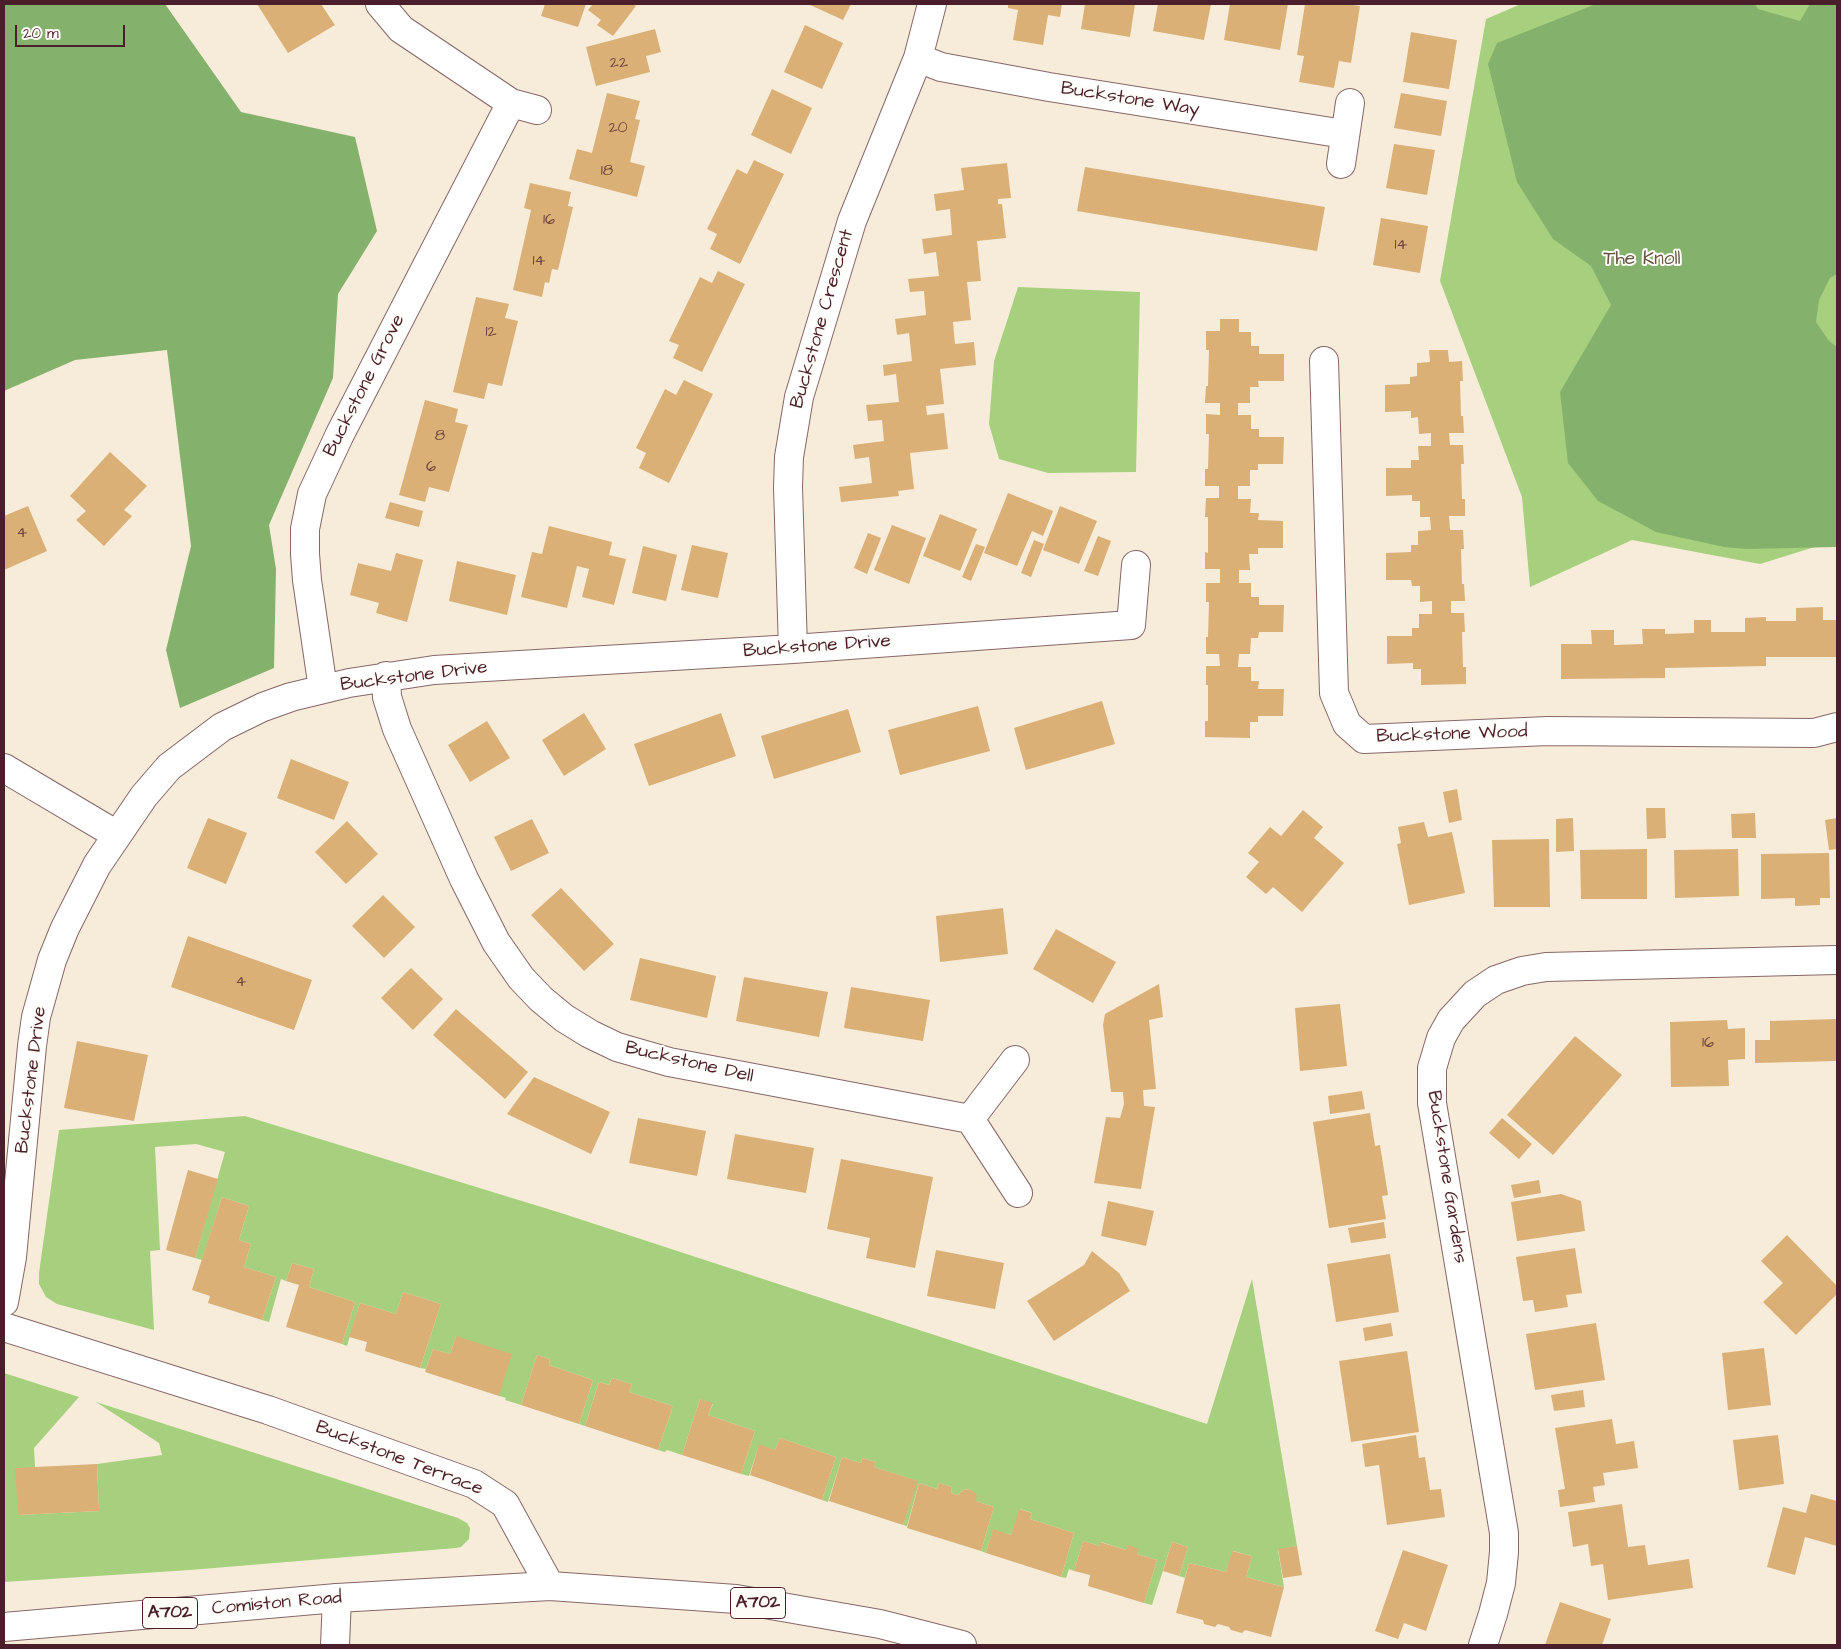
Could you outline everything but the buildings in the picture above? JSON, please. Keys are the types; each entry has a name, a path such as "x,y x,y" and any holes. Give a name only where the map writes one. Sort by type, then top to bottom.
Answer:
{"street":[{"path":"380,4 401,29 511,103 537,110"},
{"name":"Buckstone Crescent","path":"793,649 788,487 789,457 799,397 852,221 918,58 932,4"},
{"name":"Buckstone Way","path":"918,58 941,67 1048,87 1344,134"},
{"name":"Buckstone Grove","path":"323,689 305,554 305,529 312,494 340,434 511,103"},
{"path":"1341,164 1350,103"},
{"name":"Buckstone Wood","path":"1324,362 1334,693 1347,724 1364,739 1548,731 1814,733 1837,727"},
{"name":"Buckstone Drive","path":"4,1302 13,1248 36,1017 52,960 65,928 93,873 144,796 176,762 222,727 264,707 323,689 386,676 434,670 793,649 1131,625 1136,565"},
{"name":"Buckstone Dell","path":"386,676 387,697 397,729 464,879 496,942 521,978 541,999 564,1018 590,1034 617,1047 669,1062 970,1118"},
{"path":"4,768 117,835"},
{"name":"Buckstone Gardens","path":"1483,1645 1494,1614 1501,1583 1504,1534 1432,1103 1432,1068 1442,1038 1451,1020 1475,994 1496,980 1522,971 1564,967 1837,960"},
{"path":"1015,1060 970,1118 1018,1193"},
{"name":"Buckstone Terrace","path":"4,1327 268,1410 474,1484 505,1504 550,1586"},
{"name":"Comiston Road","path":"4,1627 337,1598 550,1586"},
{"name":"A702","path":"550,1586 736,1599 880,1624 947,1643"},
{"path":"335,1645 337,1598"}],"green space":[{"path":"4,4 165,4 241,112 355,137 377,231 338,294 333,378 269,525 276,569 274,668 180,708 166,650 191,546 167,350 75,360 4,391"},
{"name":"The Knoll","path":"1521,4 1837,4 1837,540 1760,564 1632,540 1530,587 1522,497 1440,281 1486,19"},
{"name":"The Knoll","path":"1596,4 1755,4 1758,9 1800,21 1810,4 1837,4 1837,274 1830,278 1819,300 1816,322 1829,341 1837,347 1837,547 1746,549 1724,547 1656,532 1598,501 1568,463 1560,392 1611,305 1591,266 1553,239 1517,182 1488,64 1497,43"},
{"path":"1018,287 1140,292 1136,472 1048,473 999,459 989,424 994,361"},
{"path":"245,1116 561,1213 1207,1424 1252,1279 1297,1546 1278,1550 1284,1587 1246,1577 1252,1556 1233,1551 1226,1572 1189,1563 1185,1578 1179,1576 1188,1547 1172,1542 1152,1605 1144,1603 1157,1560 1137,1554 1128,1546 1126,1550 1101,1542 1100,1546 1083,1541 1074,1571 1069,1569 1066,1578 1061,1577 1074,1533 1030,1519 1032,1513 1020,1509 1011,1535 993,1530 986,1553 981,1551 994,1507 976,1501 976,1495 970,1489 963,1490 958,1495 951,1493 952,1487 939,1483 937,1489 919,1483 907,1526 903,1525 917,1481 874,1467 876,1462 862,1458 861,1463 842,1457 828,1502 822,1500 836,1457 780,1438 775,1450 759,1445 749,1476 741,1474 755,1431 708,1415 713,1404 700,1399 682,1455 667,1450 665,1452 658,1450 673,1406 629,1392 632,1384 612,1378 609,1385 599,1382 585,1426 579,1424 593,1380 549,1365 550,1359 537,1355 521,1405 499,1396 456,1336 450,1354 433,1349 426,1369 420,1368 441,1304 403,1292 396,1314 360,1303 347,1346 342,1344 355,1302 309,1287 314,1269 292,1263 286,1281 281,1279 269,1322 262,1320 276,1277 244,1267 251,1244 239,1240 249,1206 222,1197 202,1260 195,1258 225,1152 196,1144 155,1147 160,1250 150,1251 154,1330 57,1304 46,1297 39,1284 39,1273 59,1130"},
{"path":"4,1373 79,1397 34,1448 35,1467 18,1515 99,1511 97,1464 162,1455 159,1443 96,1402 458,1518 467,1523 470,1528 469,1539 461,1547 456,1548 190,1570 4,1582"}]}
